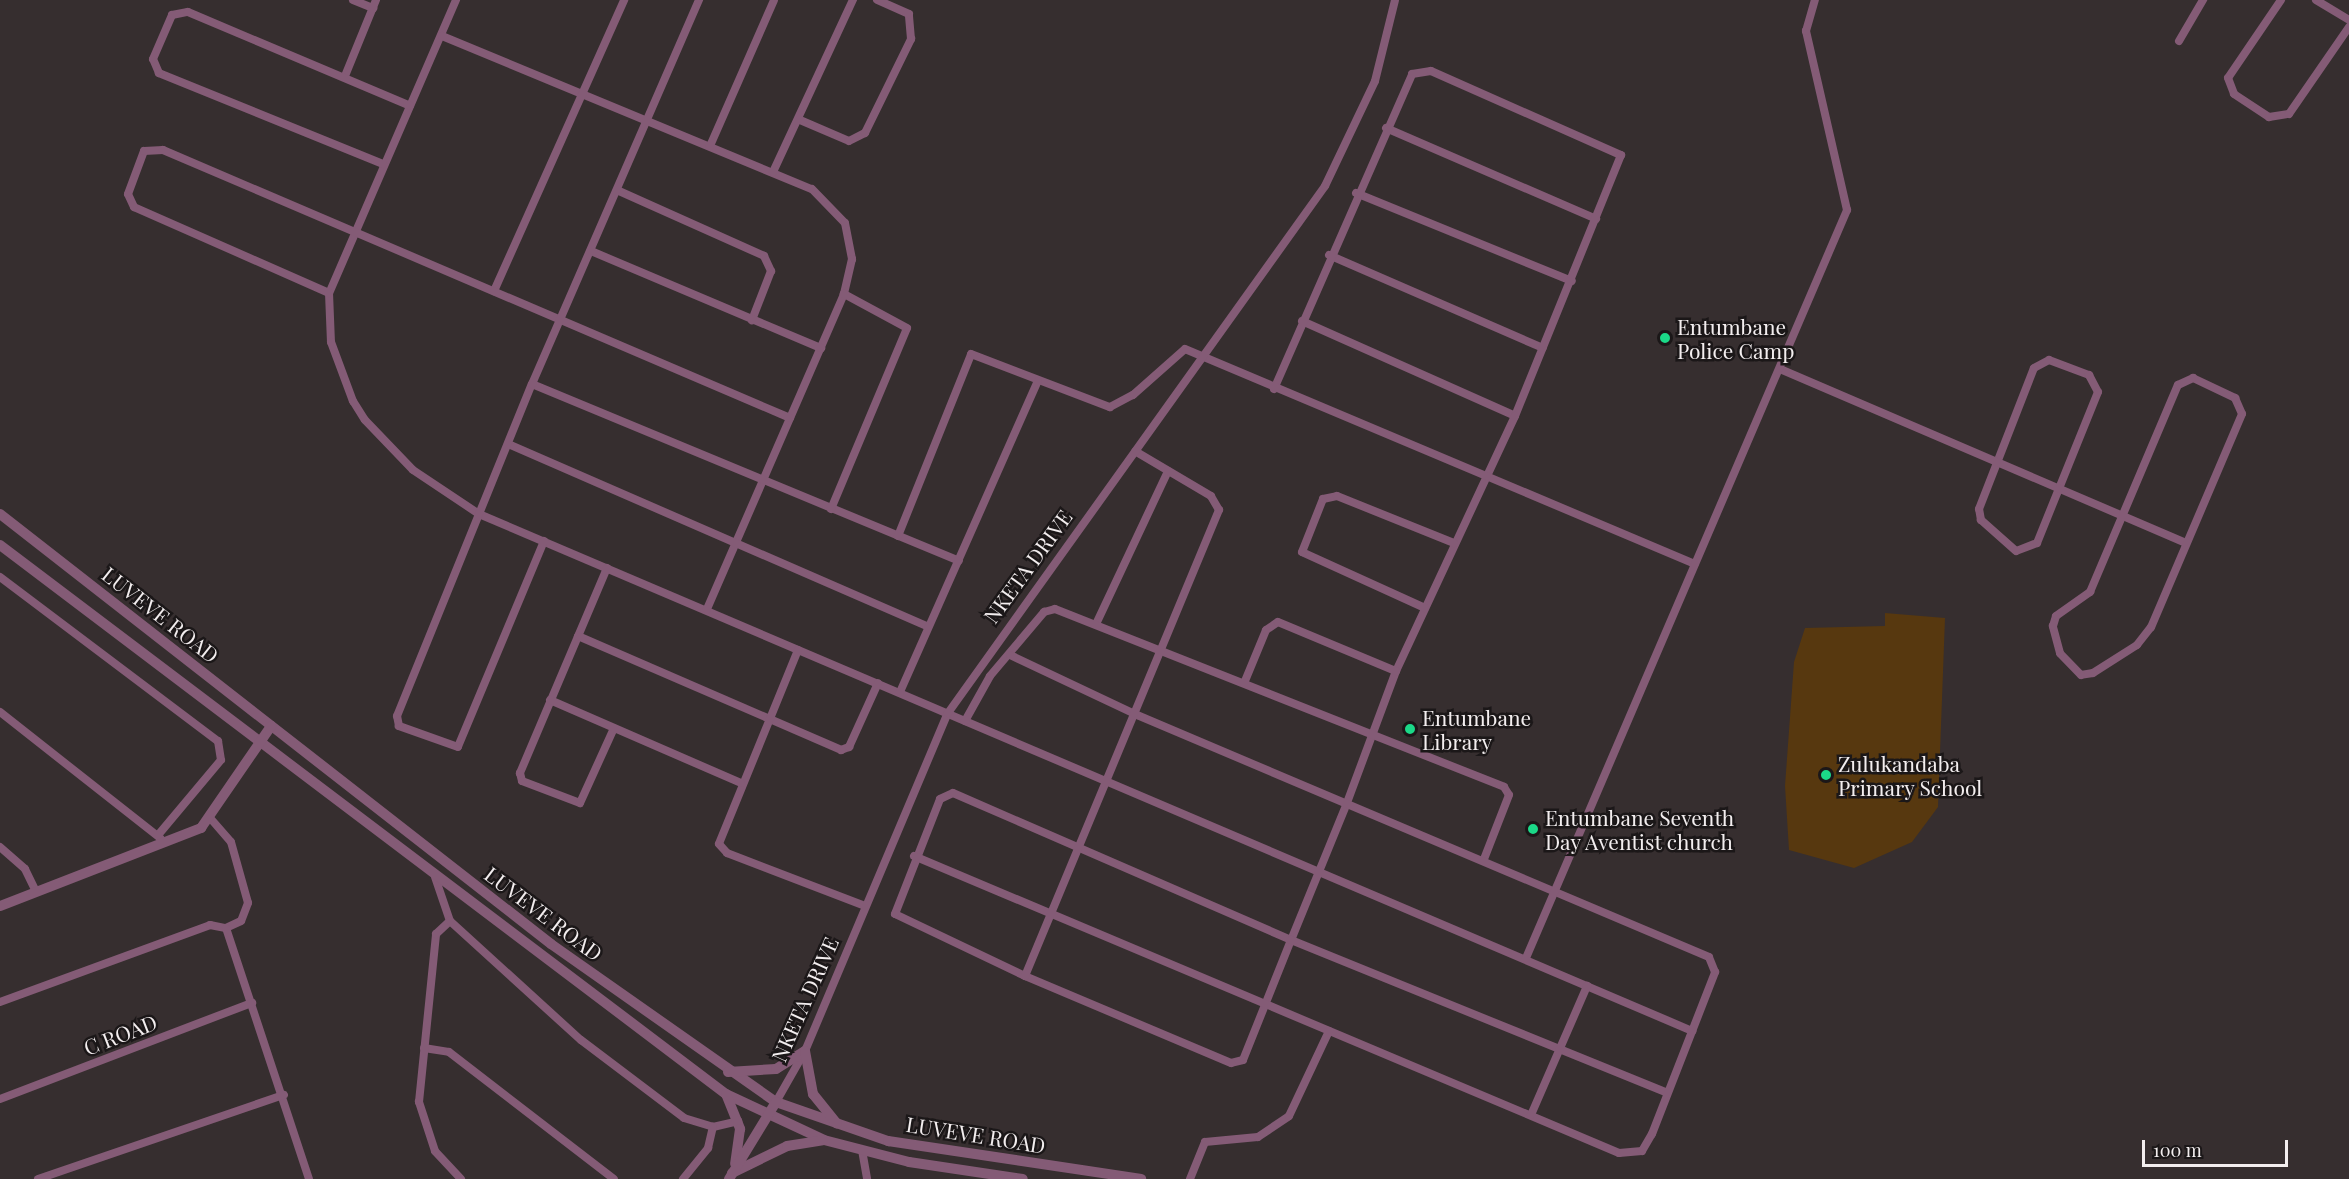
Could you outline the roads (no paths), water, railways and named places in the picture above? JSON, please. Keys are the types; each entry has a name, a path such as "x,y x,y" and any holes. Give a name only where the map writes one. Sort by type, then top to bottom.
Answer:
{"street":[{"path":"345,76 375,4 353,0"},
{"path":"456,0 442,36 382,164 329,292 331,342 365,420 413,470 479,514 1526,958 1692,1031"},
{"path":"494,291 624,0"},
{"path":"544,541 458,747 404,729 397,716 558,319 619,191 699,0"},
{"path":"710,146 774,0"},
{"path":"773,172 800,120 853,0"},
{"path":"800,120 849,141 865,133 911,39 909,14 877,0"},
{"name":"NKETA DRIVE","path":"731,1176 805,1052 948,713 1325,186 1376,81 1395,0"},
{"path":"1526,958 1553,888 1847,210 1806,32 1815,0"},
{"path":"2179,41 2203,0"},
{"path":"2281,0 2228,78 2234,94 2269,117 2286,117 2349,27"},
{"path":"2316,0 2349,20"},
{"path":"382,164 159,73 153,58 172,15 182,10 345,76 410,106"},
{"path":"442,36 646,123 710,146 812,189 845,223 852,259 844,294 707,609"},
{"path":"1274,389 1356,193 1412,74 1424,69 1466,85 1621,155 1572,281 1515,416 1396,671 1320,871 1291,940 1265,1005 1238,1064 899,921 894,909 914,856 946,793 1078,847 1291,940 1665,1092"},
{"path":"1386,128 1596,219"},
{"path":"329,292 134,207 128,194 144,151 163,150 790,418"},
{"path":"619,191 764,256 771,271 752,320"},
{"path":"1356,193 1572,281"},
{"path":"591,251 821,348"},
{"path":"1329,255 1543,348"},
{"path":"831,509 907,328 844,294"},
{"path":"1302,321 1515,416"},
{"path":"898,536 969,356 976,354 1038,381 1110,407 1133,395 1179,351 1204,358 1274,389 1488,473 1695,564"},
{"path":"2049,360 2078,370 2095,381 2098,392 2060,485 2037,543 2016,552 1979,516 1996,459 2034,368 2049,360"},
{"path":"1780,369 2060,485 2185,543"},
{"path":"2193,378 2235,398 2242,414 2185,543 2143,639 2093,673 2081,675 2060,653 2053,626 2056,616 2090,592 2120,514 2178,385 2193,378"},
{"path":"900,692 1038,381"},
{"path":"532,384 959,561"},
{"path":"508,444 928,627"},
{"path":"1025,976 1106,781 1137,715 1219,510 1211,496 1135,452"},
{"path":"1097,622 1168,471"},
{"path":"1425,608 1302,552 1323,499 1336,496 1454,543"},
{"name":"LUVEVE ROAD","path":"0,514 551,944 727,1072 777,1102 841,1128 939,1150 1141,1179"},
{"name":"LUVEVE ROAD","path":"0,545 435,877 726,1094 767,1118 824,1140 862,1150 1006,1178 1023,1179"},
{"path":"607,568 520,773 525,782 580,803 614,728"},
{"path":"0,577 218,741 221,760 159,834"},
{"path":"965,721 990,676 1011,655 1047,610 1097,622 1245,681 1372,738 1507,789 1484,859"},
{"path":"1245,681 1266,630 1278,622 1396,671"},
{"path":"578,636 769,719 846,749 878,683"},
{"path":"798,650 741,783 719,840 721,848 865,906"},
{"path":"914,856 1265,1005 1532,1115 1635,1154 1652,1134 1665,1092 1715,972 1709,957 1553,888 1137,715 1011,655"},
{"path":"550,700 741,783"},
{"path":"0,712 159,834 161,847"},
{"path":"0,906 161,847 211,819 271,726"},
{"path":"0,1002 210,925 226,928 241,921 248,903 231,842 211,819"},
{"path":"0,847 25,869 36,892"},
{"path":"435,877 450,921 581,1040 692,1123 713,1127 738,1121"},
{"path":"450,921 436,934 419,1102 425,1127 438,1156 461,1179"},
{"path":"226,928 284,1095 306,1178"},
{"path":"1532,1115 1587,986"},
{"name":"C ROAD","path":"0,1099 252,1003"},
{"path":"1190,1179 1205,1142 1258,1137 1289,1116 1329,1031"},
{"path":"424,1048 449,1052 614,1179"},
{"path":"727,1072 776,1070 805,1052 817,1103 841,1128"},
{"path":"726,1094 738,1121 731,1176"},
{"path":"38,1179 284,1095"},
{"path":"683,1179 708,1148 713,1127"},
{"path":"731,1176 787,1146 824,1140"},
{"path":"862,1150 867,1179"}],"place":[{"name":"Entumbane Police Camp","path":"1665,338"},
{"name":"Entumbane Library","path":"1410,729"},
{"name":"Zulukandaba Primary School","path":"1826,775"},
{"name":"Entumbane Seventh Day Aventist church","path":"1533,829"}]}
